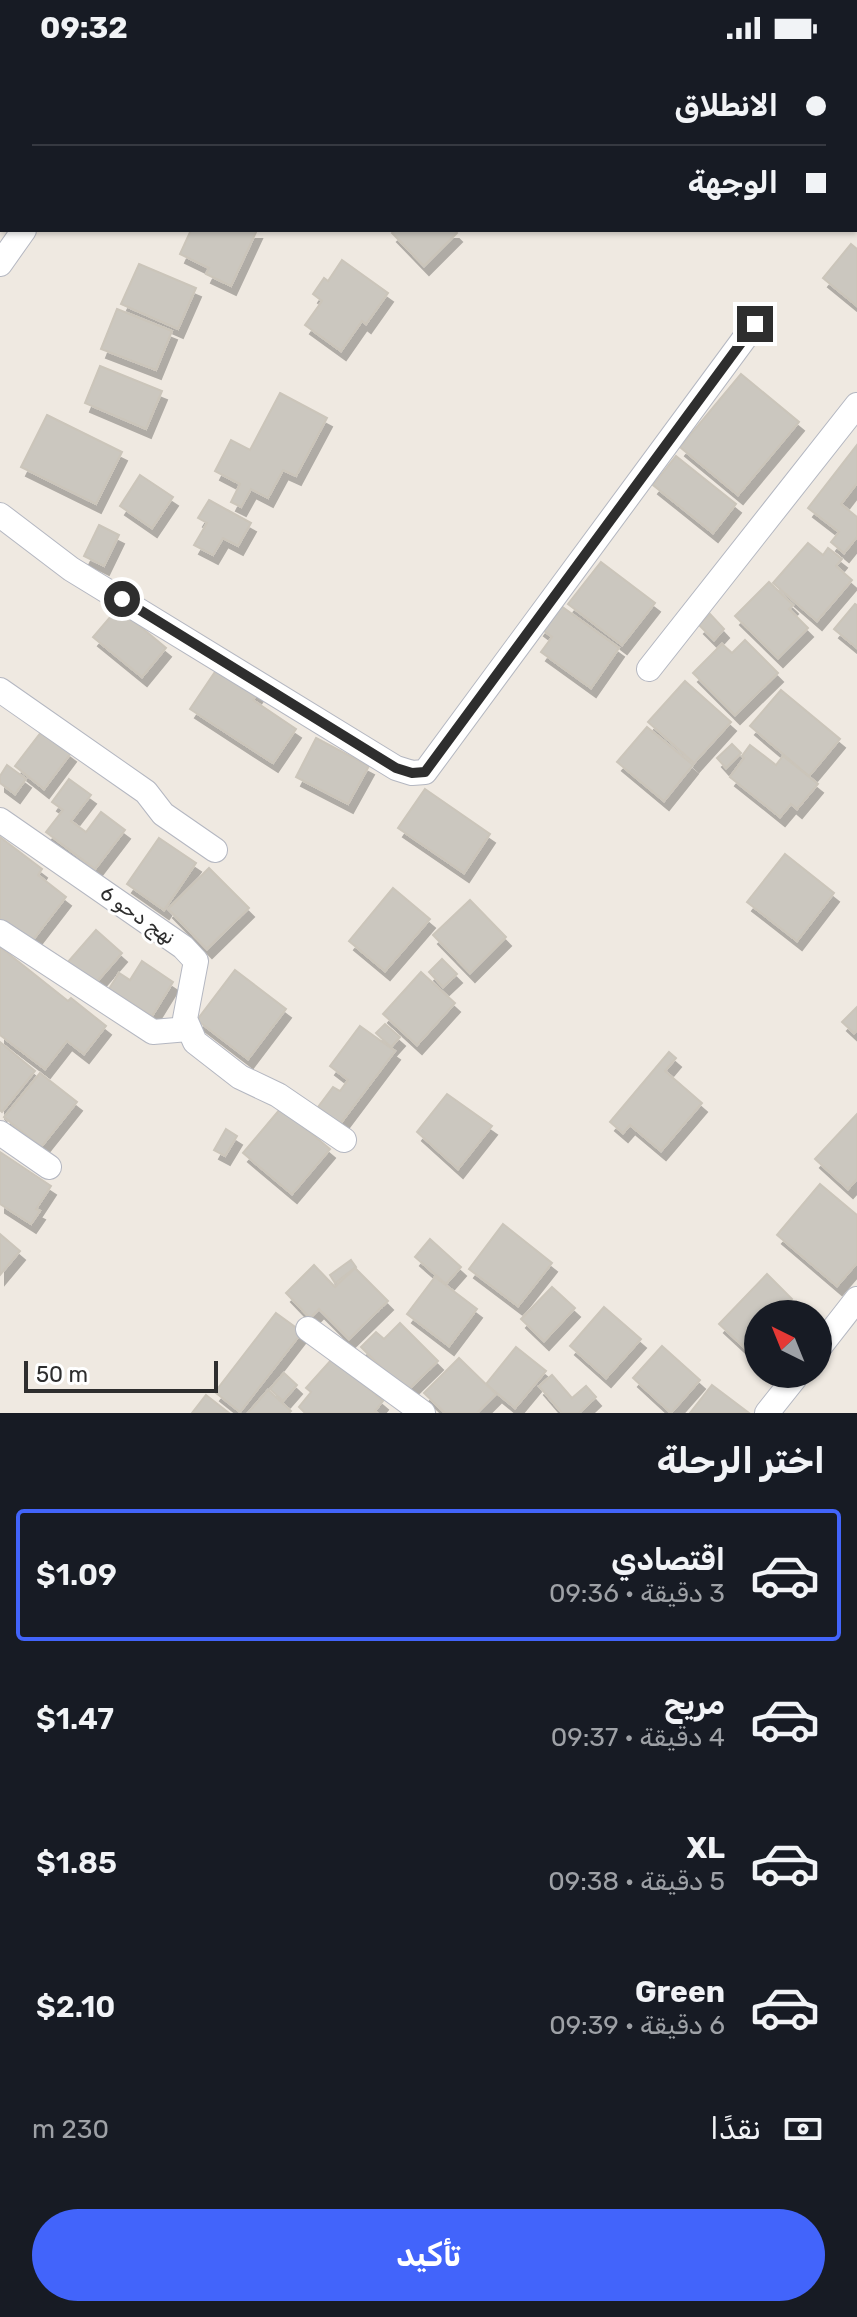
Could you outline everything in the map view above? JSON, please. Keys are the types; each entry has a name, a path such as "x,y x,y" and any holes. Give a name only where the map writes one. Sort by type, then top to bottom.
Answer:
{"street":[{"path":"0,264 23,232"},
{"path":"0,515 71,569 396,768 412,773 425,772 755,324"},
{"path":"649,669 857,405"},
{"path":"0,690 146,792 163,814 215,850"},
{"name":"نهج دحو 6","path":"0,820 183,947 196,961 185,1019 188,1029"},
{"path":"0,932 153,1032 188,1029 195,1042 240,1077 278,1095 344,1140"},
{"path":"0,1133 49,1167"},
{"path":"832,1331 857,1299"},
{"path":"308,1329 423,1413"},
{"path":"767,1413 787,1388"}],"building":[{"path":"190,232 256,232 231,286 206,274 209,268 180,254"},
{"path":"456,232 457,233 424,266 392,233"},
{"path":"851,244 857,249 857,306 823,278"},
{"path":"342,260 388,293 366,324 362,321 341,351 305,325 322,301 313,294 324,278 328,281"},
{"path":"139,264 196,288 178,329 121,304"},
{"path":"117,309 172,331 156,370 101,349"},
{"path":"100,366 162,391 146,429 85,403"},
{"path":"741,374 799,422 738,495 680,447"},
{"path":"280,393 327,418 296,476 283,470 268,498 251,489 241,507 231,502 240,484 215,471 231,440 250,450"},
{"path":"47,415 122,452 96,504 21,467"},
{"path":"857,445 857,483 841,504 857,517 857,537 844,553 831,542 839,532 808,508"},
{"path":"676,456 736,504 713,533 653,485"},
{"path":"140,475 173,497 152,528 120,506"},
{"path":"209,500 251,523 238,546 223,538 213,555 194,545 207,523 198,518"},
{"path":"99,525 119,535 104,566 84,556"},
{"path":"808,543 823,555 828,548 842,559 836,566 852,580 817,621 773,583"},
{"path":"601,562 655,603 622,645 568,604"},
{"path":"769,582 793,605 789,609 808,628 778,658 735,616"},
{"path":"557,603 619,648 591,688 541,652 552,637 539,627"},
{"path":"857,605 857,648 834,629"},
{"path":"118,608 166,648 142,677 93,637"},
{"path":"710,614 724,629 714,640 699,625"},
{"path":"745,640 778,673 735,715 693,673 722,644 732,653"},
{"path":"219,666 258,692 253,700 296,729 273,763 190,709"},
{"path":"685,681 731,722 694,763 648,722"},
{"path":"781,690 840,739 809,776 750,726"},
{"path":"647,727 693,765 664,801 617,762"},
{"path":"42,731 71,753 44,789 15,766"},
{"path":"316,738 369,766 348,804 296,777"},
{"path":"732,744 741,753 726,768 717,758"},
{"path":"750,745 776,765 783,756 818,784 797,809 791,804 780,817 730,777"},
{"path":"7,765 26,779 15,794 0,783 0,776"},
{"path":"69,779 91,795 71,821 86,832 101,812 125,830 95,869 46,832 63,810 52,802"},
{"path":"425,789 490,834 464,873 398,828"},
{"path":"0,837 42,869 38,875 66,897 32,941 6,921 3,925 0,923"},
{"path":"159,838 196,863 164,910 127,884"},
{"path":"785,854 834,893 797,941 747,902"},
{"path":"209,868 249,908 207,949 168,909"},
{"path":"393,888 430,919 385,971 349,941"},
{"path":"470,900 506,937 470,973 433,935"},
{"path":"96,930 122,953 94,985 68,962"},
{"path":"0,947 68,1001 71,998 106,1026 84,1054 67,1041 45,1069 0,1035"},
{"path":"442,959 457,974 443,987 429,972"},
{"path":"142,961 173,982 152,1016 109,989 119,973 130,980"},
{"path":"235,970 286,1009 248,1059 197,1020"},
{"path":"421,972 455,1003 417,1045 383,1014"},
{"path":"857,1007 857,1030 854,1033 842,1022"},
{"path":"385,1024 400,1037 391,1047 376,1033"},
{"path":"360,1026 395,1051 340,1124 318,1107 333,1087 340,1091 348,1080 330,1066"},
{"path":"0,1042 35,1071 2,1112 0,1110"},
{"path":"669,1052 676,1058 665,1071 702,1103 661,1151 630,1125 623,1133 610,1122"},
{"path":"40,1073 77,1102 41,1147 4,1117"},
{"path":"447,1094 492,1126 458,1169 417,1132"},
{"path":"281,1108 330,1149 292,1194 243,1153"},
{"path":"857,1114 857,1179 848,1189 815,1159"},
{"path":"226,1129 237,1136 225,1156 214,1150"},
{"path":"0,1152 51,1186 36,1209 40,1211 31,1224 0,1204"},
{"path":"820,1184 857,1215 857,1263 837,1286 777,1235"},
{"path":"503,1224 552,1263 518,1306 469,1269"},
{"path":"0,1234 20,1251 0,1275"},
{"path":"430,1239 461,1267 446,1284 415,1257"},
{"path":"351,1260 356,1267 335,1283 330,1275"},
{"path":"314,1265 335,1287 355,1268 388,1301 349,1339 319,1309 310,1318 286,1293"},
{"path":"767,1274 792,1299 744,1300 744,1347 719,1324"},
{"path":"435,1277 477,1309 449,1346 407,1314"},
{"path":"552,1287 575,1308 544,1341 521,1319"},
{"path":"604,1307 641,1339 606,1378 570,1346"},
{"path":"276,1313 302,1332 240,1412 215,1392"},
{"path":"400,1323 438,1361 406,1392 361,1347 376,1332 384,1339"},
{"path":"662,1346 700,1380 671,1413 633,1378"},
{"path":"516,1347 546,1371 515,1408 486,1384"},
{"path":"333,1358 383,1401 375,1411 377,1413 305,1413 299,1407 311,1392 306,1388"},
{"path":"459,1358 496,1394 477,1413 445,1413 424,1393"},
{"path":"284,1373 297,1385 283,1401 270,1389"},
{"path":"552,1375 572,1398 586,1386 596,1397 579,1413 562,1413 539,1386"},
{"path":"712,1385 749,1413 690,1413"},
{"path":"268,1390 291,1411 289,1413 248,1413"},
{"path":"206,1395 229,1413 192,1413"}],"route":[{"path":"122,599 396,768 412,773 425,772 755,324"}]}
